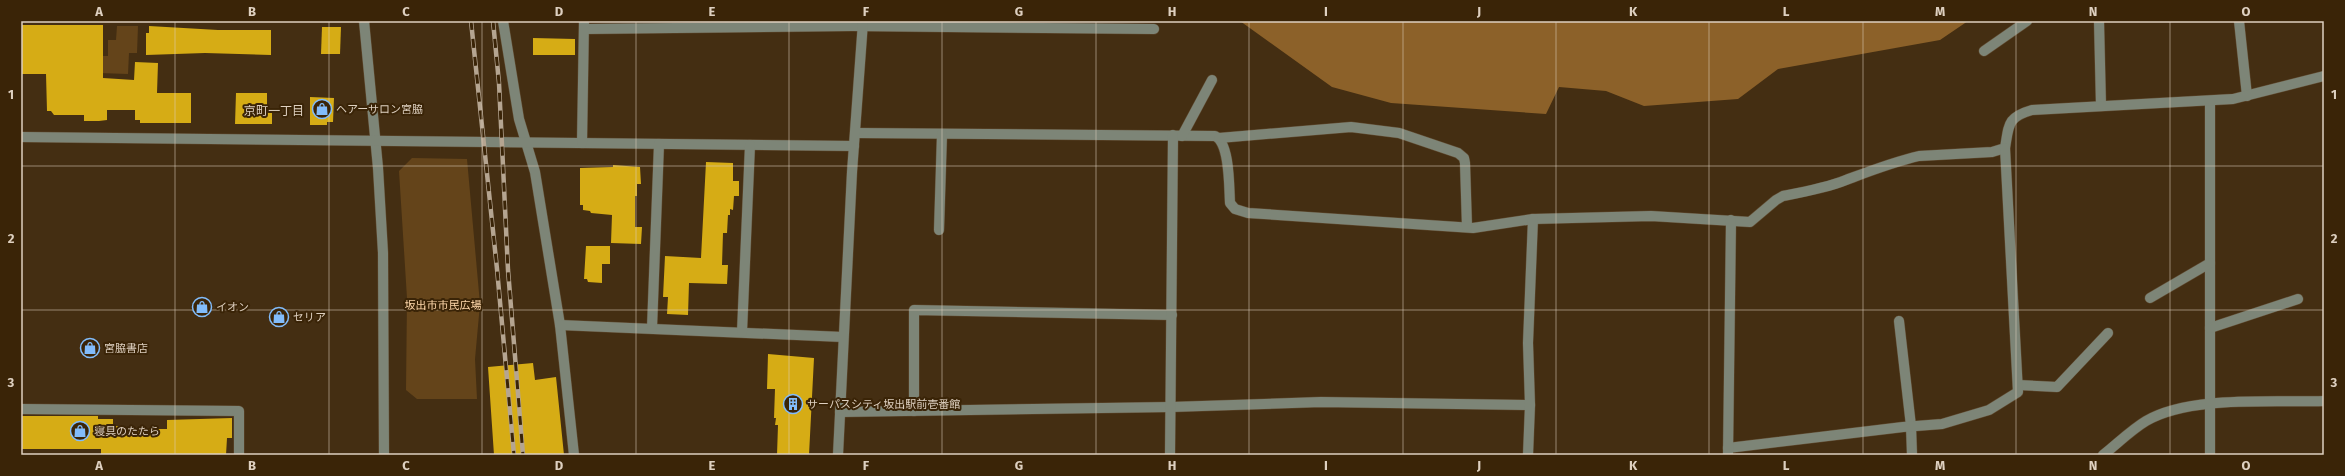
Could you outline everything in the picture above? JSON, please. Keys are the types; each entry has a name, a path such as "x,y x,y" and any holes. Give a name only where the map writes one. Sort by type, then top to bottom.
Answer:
{"street":[{"path":"364,21 383,253 384,455"},
{"path":"503,21 519,119 535,172 560,325 574,455"},
{"path":"582,143 584,25 863,24 1154,29 1146,21"},
{"path":"1984,51 2027,21"},
{"path":"2099,21 2101,106"},
{"path":"2239,21 2247,96"},
{"path":"838,455 854,146 863,24"},
{"path":"1731,220 1728,451 1911,426 1942,424 1989,410 2018,392 2005,148 2008,126 2011,120 2019,114 2032,110 2210,102 2247,96 2324,76"},
{"path":"1170,455 1172,315 1178,136 1212,80"},
{"path":"2210,102 2210,455"},
{"path":"856,133 1178,136 1219,138 1351,127 1399,134 1458,153 1465,163 1467,228"},
{"path":"939,230 942,134"},
{"path":"21,137 854,146"},
{"path":"1219,138 1226,152 1230,203 1235,209 1241,211 1467,228 1482,228 1532,219 1651,216 1750,222 1783,196 1845,181 1866,171 1907,159 1919,156 1992,152 2005,148"},
{"path":"652,328 659,144"},
{"path":"742,332 750,145"},
{"path":"1528,455 1530,405 1528,343 1532,219"},
{"path":"2150,298 2210,263"},
{"path":"2210,328 2298,299"},
{"path":"914,411 914,310 1172,315"},
{"path":"1899,321 1911,426 1912,455"},
{"path":"560,325 843,337"},
{"path":"2018,385 2057,387 2108,333"},
{"path":"2103,455 2146,421 2169,411 2210,403 2324,401"},
{"path":"840,412 1171,407 1321,402 1530,405"},
{"path":"21,409 239,412 239,455"}],"green space":[{"path":"117,26 138,26 137,53 129,53 128,74 99,73 100,56 108,56 108,40 116,40"},
{"name":"坂出市市民広場","path":"412,158 467,159 480,304 475,359 477,399 417,399 406,390 407,298 399,171"}],"shaded area":[{"path":"1240,21 1968,21 1940,40 1778,69 1738,99 1644,106 1606,91 1559,87 1546,114 1391,103 1332,87"}],"building":[{"path":"21,25 103,25 103,78 134,80 135,62 158,63 157,93 191,93 191,123 140,123 140,120 135,120 135,110 107,110 107,120 99,121 84,121 84,115 54,115 51,111 47,111 46,74 21,74"},
{"path":"149,26 218,30 271,30 271,55 205,53 146,55 146,33 149,33"},
{"path":"322,27 341,27 340,54 321,54"},
{"path":"533,38 575,39 575,55 533,55"},
{"path":"236,93 267,93 267,110 272,110 272,124 235,124"},
{"path":"310,97 334,98 333,122 327,122 327,125 310,125"},
{"path":"706,162 733,163 733,181 739,181 739,196 734,196 733,210 730,209 730,215 728,215 727,233 723,233 722,265 728,265 727,284 689,283 688,315 667,314 668,297 663,297 665,256 701,258"},
{"path":"613,165 640,167 641,184 637,184 637,196 635,196 635,227 642,227 641,244 611,243 612,215 591,213 590,211 583,210 583,205 580,205 580,168 613,167"},
{"path":"586,246 610,246 610,264 602,264 602,283 588,282 587,279 584,279"},
{"name":"サーパスシティ坂出駅前壱番館","path":"768,354 814,358 809,455 777,455 778,425 775,425 776,418 774,418 775,389 767,389"},
{"path":"533,363 535,380 556,377 564,455 494,455 488,367"},
{"path":"21,416 98,416 98,419 113,419 113,426 122,426 122,429 167,429 167,420 232,418 232,438 227,438 226,455 101,455 101,449 21,449"}],"railway":[{"path":"471,21 497,269 514,455"},
{"path":"493,21 499,83 508,270 523,455"}],"place":[{"name":"ヘアーサロン宮脇","path":"322,109"},
{"name":"イオン","path":"202,307"},
{"name":"セリア","path":"279,317"},
{"name":"宮脇書店","path":"90,348"},
{"name":"サーパスシティ坂出駅前壱番館","path":"793,404"},
{"name":"寝具のたたら","path":"80,431"}],"district":[{"name":"京町一丁目","path":"274,111"}]}
